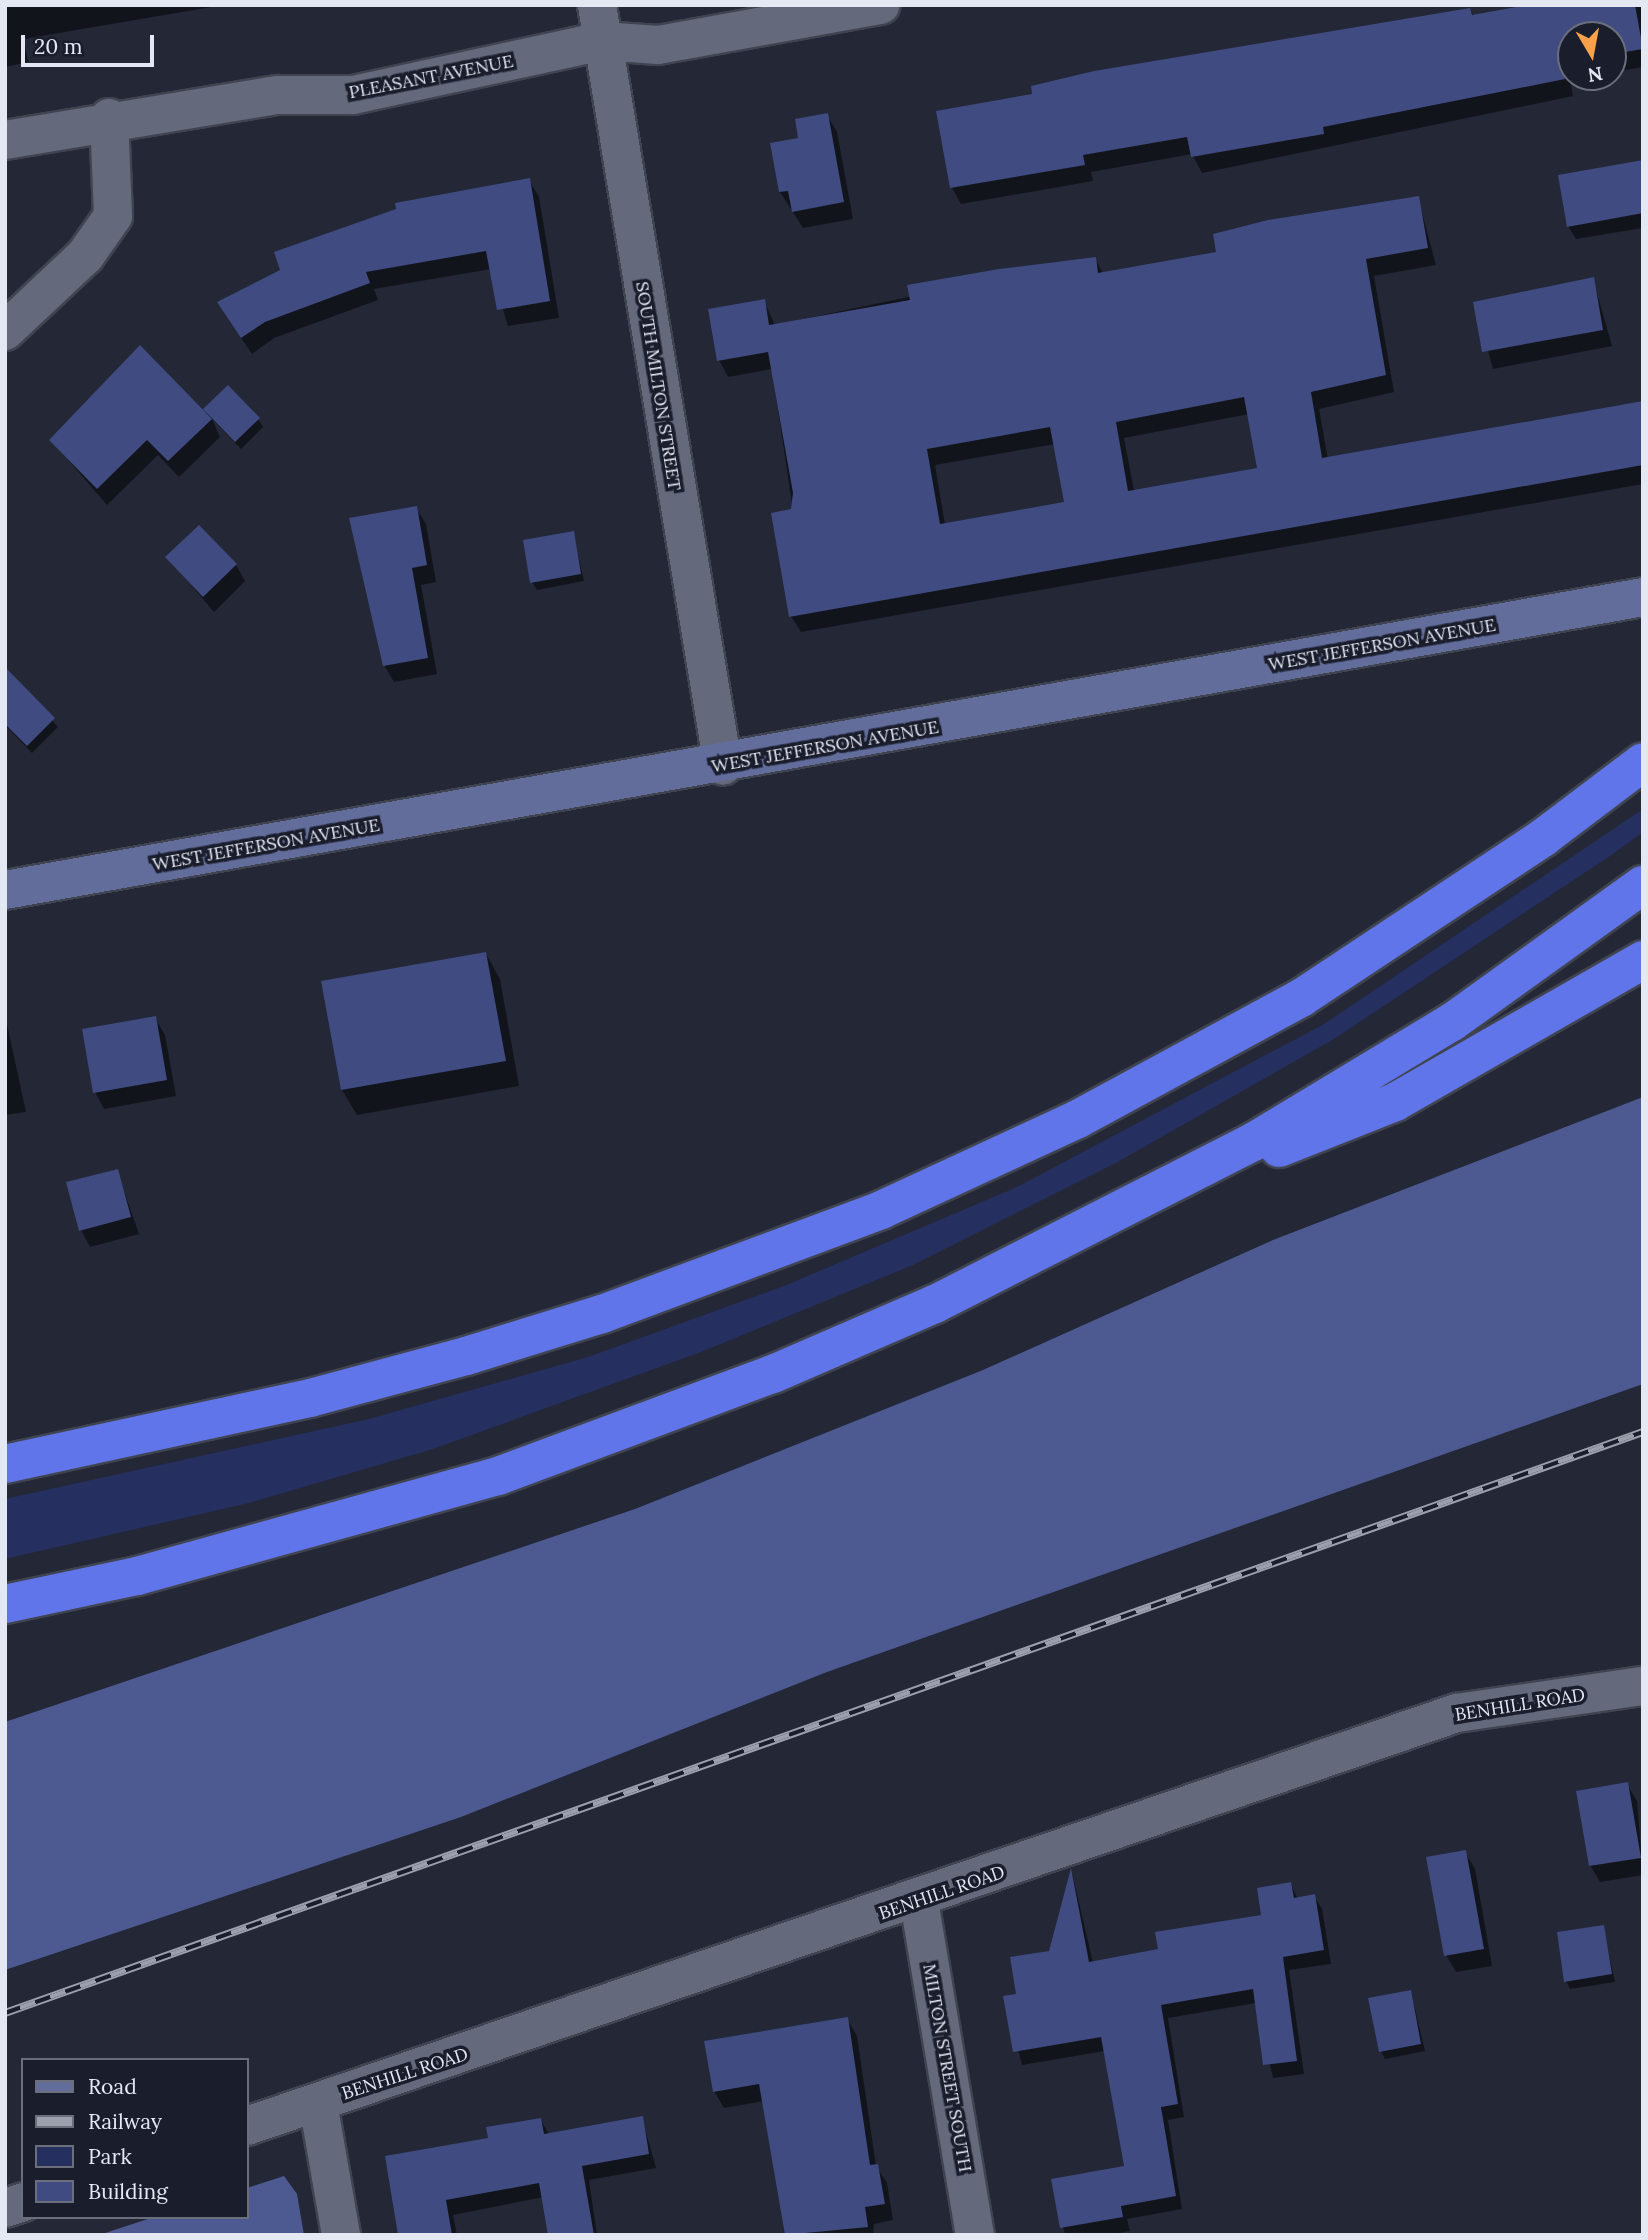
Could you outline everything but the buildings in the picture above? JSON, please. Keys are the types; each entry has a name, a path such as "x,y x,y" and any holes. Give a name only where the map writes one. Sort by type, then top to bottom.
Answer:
{"highway":[{"path":"5,1464 310,1398 466,1356 602,1314 881,1210 1078,1119 1301,998 1587,804 1643,762"},
{"path":"5,1604 137,1576 511,1471 773,1374 935,1304 1253,1142 1452,1022 1643,885"},
{"path":"1127,1208 1395,1102 1643,960"}],"street":[{"name":"PLEASANT AVENUE","path":"5,140 109,118 278,95 353,95 600,23 658,45 880,5"},
{"name":"SOUTH MILTON STREET","path":"600,23 723,766"},
{"path":"5,331 85,256 113,216 109,118"},
{"name":"WEST JEFFERSON AVENUE","path":"5,890 723,766 1643,597"},
{"name":"BENHILL ROAD","path":"248,2126 919,1901 1457,1713 1643,1686"},
{"name":"MILTON STREET SOUTH","path":"919,1901 975,2235"},
{"path":"318,2103 341,2235"}],"green space":[{"path":"1643,809 1643,832 1334,1039 1114,1164 913,1265 701,1352 433,1449 249,1503 5,1559 5,1499 369,1419 588,1357 784,1286 1017,1187 1324,1024"}],"shaded area":[{"path":"1643,1097 1643,1384 827,1672 461,1817 5,1970 5,1722 635,1509 983,1370 1273,1240"},
{"path":"284,2176 297,2194 304,2235 99,2235 148,2219 248,2219 248,2188"}],"railway":[{"path":"5,2013 1643,1432"}]}
